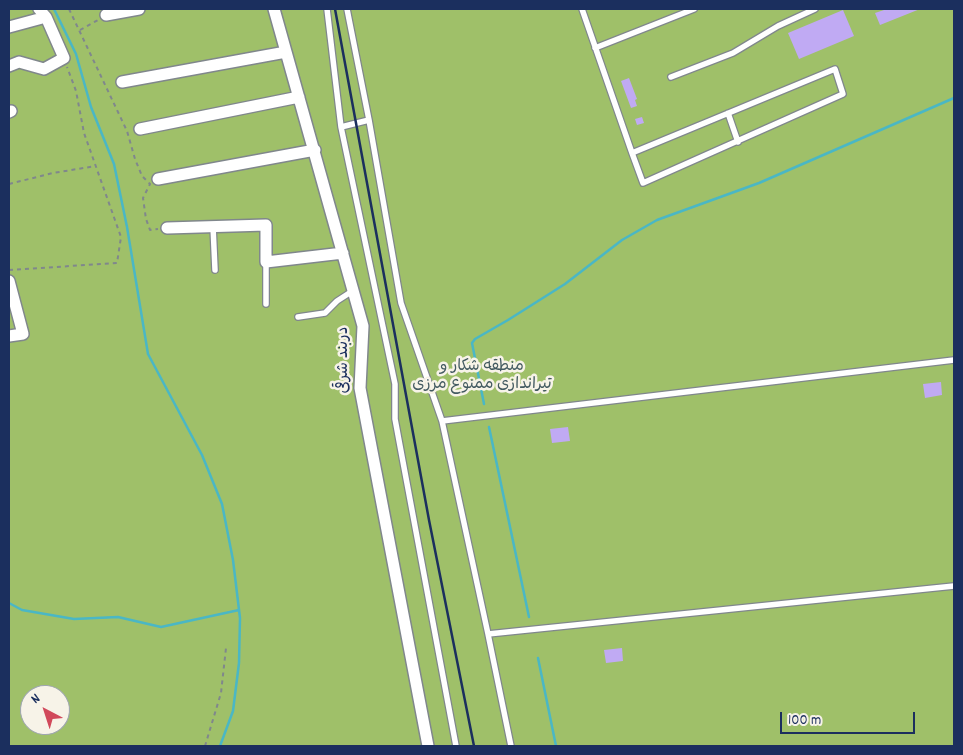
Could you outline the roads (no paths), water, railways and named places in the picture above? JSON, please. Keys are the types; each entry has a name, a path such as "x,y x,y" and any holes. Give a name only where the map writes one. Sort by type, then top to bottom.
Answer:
{"street":[{"path":"106,15 139,9"},
{"name":"دربند شرقی","path":"274,9 363,326 360,388 428,746"},
{"path":"9,27 43,13 64,58 44,69 19,62 9,66"},
{"path":"122,82 286,52"},
{"path":"140,129 299,97"},
{"path":"158,178 315,150"},
{"path":"167,228 266,225 266,262 344,254"},
{"path":"9,281 23,334 9,336"}],"lane":[{"path":"327,9 341,126 395,384 395,418 456,746"},
{"path":"347,9 370,120 401,304 442,421 511,746"},
{"path":"582,9 595,48 632,153 643,183 843,94 834,69 632,153"},
{"path":"595,48 694,9"},
{"path":"671,78 733,53 778,26 815,9"},
{"path":"728,113 738,142"},
{"path":"341,126 370,120"},
{"path":"213,226 215,270"},
{"path":"266,262 266,304"},
{"path":"298,317 325,313 336,302 354,290"},
{"path":"442,421 954,360"},
{"path":"488,634 954,586"}],"waterway":[{"path":"54,9 76,54 91,107 114,164 127,227 148,354 202,455 222,504 233,560 240,618 239,663 233,711 220,746"},
{"path":"484,404 472,343 475,339 565,284 622,240 657,220 759,183 954,98"},
{"path":"489,427 529,617"},
{"path":"9,603 22,610 74,619 118,617 161,627 239,610"},
{"path":"538,658 556,746"}],"railway":[{"path":"335,9 429,520 474,746"}],"park label":[{"name":"منطقه شکار و تیراندازی ممنوع مرزی","path":"482,377"}]}
